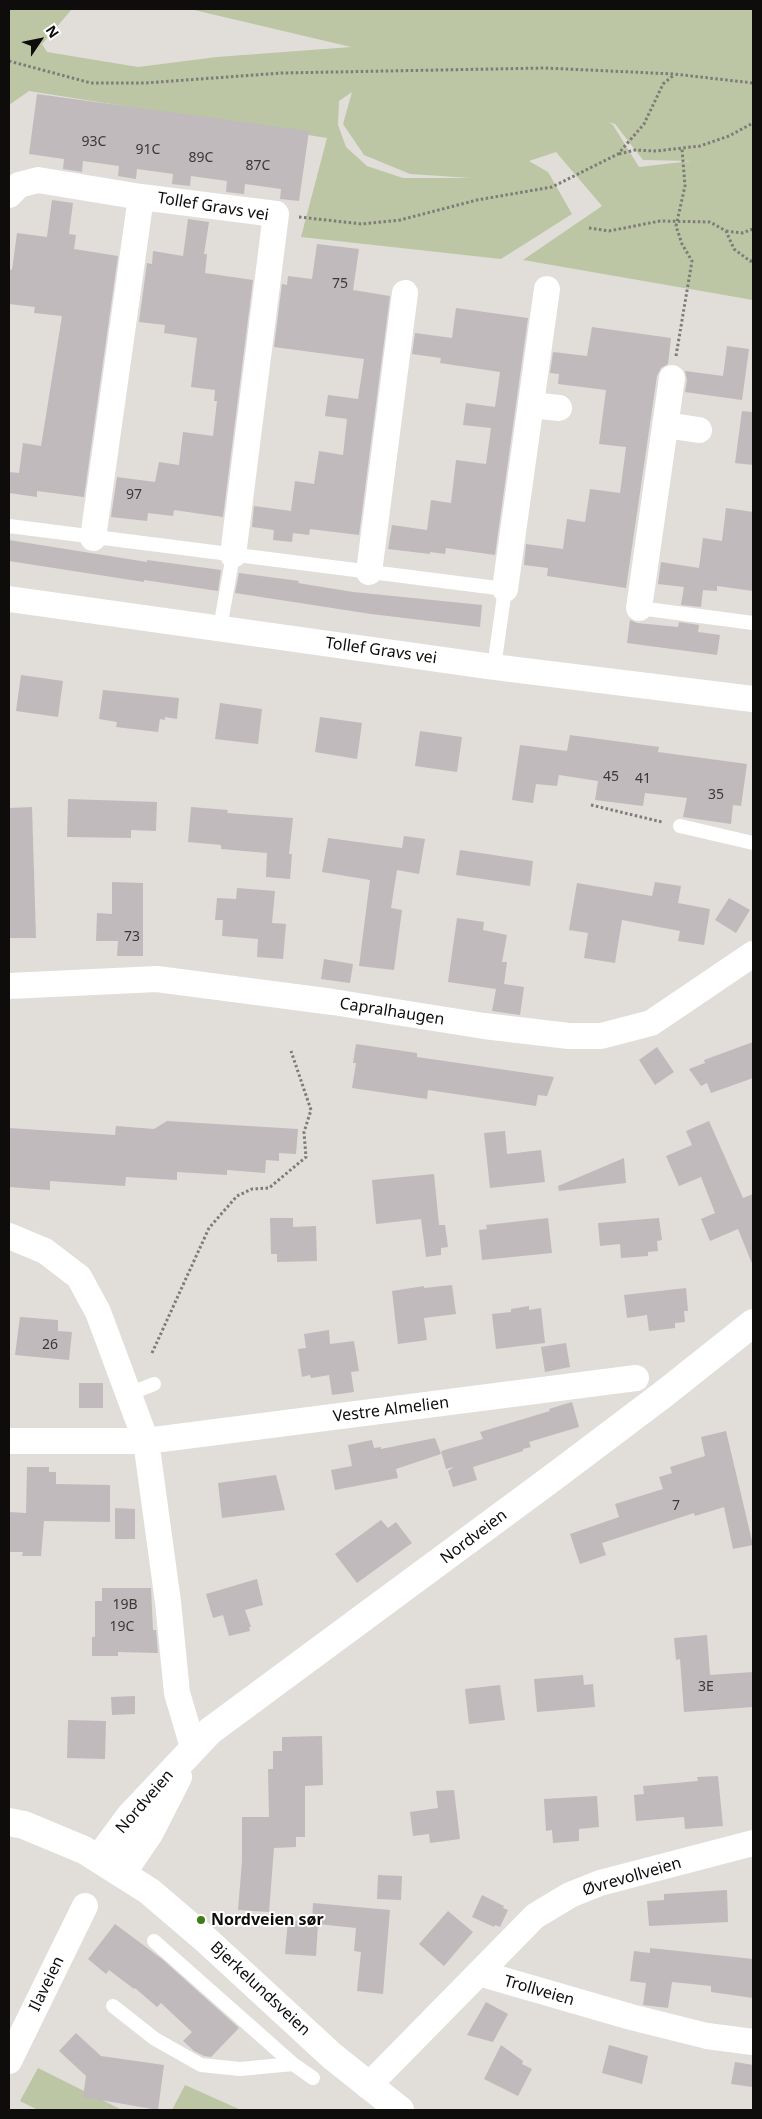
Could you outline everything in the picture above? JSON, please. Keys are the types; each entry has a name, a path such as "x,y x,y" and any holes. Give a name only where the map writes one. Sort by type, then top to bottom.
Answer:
{"main road":[{"name":"Nordveien","path":"99,1858 130,1816 210,1731 587,1452 753,1323"},
{"name":"Nordveien","path":"122,1873 150,1832 192,1748"},
{"name":"Bjerkelundsveien","path":"9,1822 54,1837 84,1850 149,1891 204,1938 332,2056 400,2110"}],"street":[{"name":"Tollef Gravs vei","path":"9,195 19,185 38,180 141,197 276,214 233,555"},
{"name":"Tollef Gravs vei","path":"93,538 141,197"},
{"path":"505,589 547,289"},
{"path":"369,572 405,293"},
{"path":"638,608 672,378"},
{"path":"531,405 559,408"},
{"path":"666,425 699,430"},
{"name":"Tollef Gravs vei","path":"9,599 494,667 753,699"},
{"name":"Capralhaugen","path":"9,986 157,979 333,1002 484,1026 569,1036 600,1036 651,1022 753,954"},
{"path":"9,1236 46,1251 79,1277 98,1312 146,1442 168,1602 177,1693 192,1748"},
{"name":"Vestre Almelien","path":"9,1441 146,1442 636,1378"},
{"name":"Øvrevollveien","path":"479,1973 535,1916 570,1895 600,1884 753,1843"},
{"name":"Ilaveien","path":"9,2061 85,1906"},
{"path":"368,2086 479,1973"},
{"name":"Trollveien","path":"479,1973 631,2018 707,2036 753,2042"}],"lane":[{"path":"9,526 505,589 494,667"},
{"path":"220,628 233,555"},
{"path":"638,608 753,623"},
{"path":"680,826 753,843"},
{"path":"128,1394 154,1384"},
{"path":"154,1941 292,2064 313,2078"},
{"path":"113,2006 155,2039 201,2065 240,2069 292,2064"}],"path":[{"path":"9,61 92,83 145,83 282,72 545,68 674,74 753,83"},
{"path":"618,154 644,124 663,84 674,74"},
{"path":"276,214 362,224 400,220 477,200 552,187 618,154 635,150 656,151 700,146 721,139 753,123"},
{"path":"672,378 692,261 682,244 676,226 685,186 682,148"},
{"path":"589,228 609,231 660,221 710,222 726,231 742,233 753,229"},
{"path":"726,231 734,249 750,261 753,260"},
{"path":"591,805 680,826"},
{"path":"152,1353 209,1228 237,1196 252,1190 269,1188 306,1157 304,1132 311,1110 291,1051"}],"green space":[{"path":"9,9 72,9 42,44 47,52 138,67 217,57 351,47 190,9 753,9 753,300 523,260 602,206 556,152 529,161 548,172 572,214 501,259 301,237 327,138 29,91 9,105","holes":["352,92 343,124 364,155 410,174 471,178 403,178 367,166 346,147 338,125 339,101","608,122 615,124 643,160 691,161 639,167 613,125"]},
{"path":"38,2068 122,2110 38,2110 20,2101"},
{"path":"185,2085 241,2110 172,2110"}],"building":[{"path":"37,94 309,131 299,201 280,199 281,189 245,184 244,194 226,192 227,181 191,176 190,186 172,184 173,174 137,169 136,179 118,176 119,166 83,161 82,172 63,169 64,159 29,154"},
{"path":"52,200 73,203 69,234 76,235 74,249 118,256 84,497 37,491 37,497 9,493 9,472 19,473 23,443 41,446 62,316 34,313 35,307 9,304 9,269 12,270 17,233 47,237"},
{"path":"188,219 209,222 204,254 207,254 205,273 253,280 223,517 174,510 173,516 148,513 147,521 111,517 117,477 155,482 159,462 179,465 183,432 213,436 217,401 214,401 215,390 191,387 197,338 164,333 165,325 139,322 147,263 152,264 153,251 183,256"},
{"path":"317,244 359,249 353,290 390,296 359,535 310,529 309,535 293,533 292,542 273,540 274,530 252,527 254,506 291,511 295,481 314,484 319,451 343,455 347,419 325,416 328,395 358,399 364,359 274,347 282,284 287,285 288,276 312,279"},
{"path":"456,308 528,318 495,555 446,548 445,554 388,549 392,525 427,530 431,500 451,503 456,460 486,464 491,428 463,425 466,403 495,407 500,372 440,363 441,358 412,354 415,333 452,338"},
{"path":"592,327 671,338 668,364 661,368 657,376 626,588 547,576 548,568 524,565 526,544 563,549 567,519 585,522 590,489 620,493 626,447 599,444 606,390 558,384 559,374 550,373 553,352 587,356"},
{"path":"727,346 749,349 742,400 685,392 687,380 685,371 723,376"},
{"path":"742,411 753,412 753,465 735,463"},
{"path":"726,508 753,512 753,591 717,586 717,591 703,590 701,607 681,605 684,587 658,584 661,562 699,568 703,538 722,541"},
{"path":"9,540 147,562 147,560 221,570 218,591 144,580 144,582 9,561"},
{"path":"239,573 299,581 298,583 353,592 482,605 480,627 371,614 235,593"},
{"path":"630,620 637,623 678,627 679,622 699,625 698,632 720,635 717,655 627,643"},
{"path":"21,675 63,681 58,717 16,711"},
{"path":"103,690 179,698 177,719 165,717 165,720 160,719 158,732 116,727 117,722 99,719"},
{"path":"220,703 262,709 258,744 215,739"},
{"path":"320,717 362,723 357,759 315,752"},
{"path":"420,731 462,737 457,772 415,766"},
{"path":"570,735 659,747 658,752 747,764 741,806 733,805 731,824 683,817 687,798 645,793 643,806 595,800 598,781 559,775 557,786 536,784 533,803 512,800 520,745 567,751"},
{"path":"68,799 157,802 156,831 131,830 131,838 67,837"},
{"path":"32,807 36,938 9,938 9,808"},
{"path":"191,807 228,810 227,813 293,818 289,854 292,854 290,879 266,877 267,853 221,849 221,845 188,842"},
{"path":"404,836 425,839 419,874 397,870 391,908 402,910 394,970 359,966 370,880 322,872 328,838 402,848"},
{"path":"460,850 533,861 530,886 456,875"},
{"path":"112,882 143,883 143,956 117,956 118,941 96,941 97,913 112,914"},
{"path":"655,882 681,886 678,903 710,909 704,945 678,941 680,931 622,920 615,963 584,958 588,933 569,930 577,883 652,896"},
{"path":"237,888 275,891 272,923 286,924 283,959 257,957 258,939 222,936 223,920 215,920 217,898 236,899"},
{"path":"729,898 750,910 736,933 715,920"},
{"path":"457,918 484,922 483,930 507,935 502,962 507,962 504,984 524,987 520,1015 492,1011 496,989 448,982"},
{"path":"324,959 353,964 350,983 321,979"},
{"path":"753,1042 753,1078 711,1093 707,1083 701,1086 689,1069 705,1063 704,1060"},
{"path":"356,1044 417,1053 417,1057 554,1077 547,1096 538,1095 536,1106 428,1090 427,1099 352,1088 356,1063 353,1063"},
{"path":"657,1047 674,1072 655,1085 639,1060"},
{"path":"167,1121 298,1129 296,1154 279,1153 279,1161 266,1160 265,1173 227,1170 227,1175 177,1172 177,1180 126,1177 125,1186 50,1181 50,1190 9,1187 9,1128 115,1135 116,1126 154,1129"},
{"path":"709,1121 743,1198 753,1194 753,1266 738,1229 710,1241 701,1219 715,1213 701,1177 679,1186 666,1156 692,1145 686,1131"},
{"path":"505,1131 507,1154 541,1150 545,1182 490,1188 484,1133"},
{"path":"624,1158 626,1183 559,1191 558,1186"},
{"path":"434,1174 439,1225 445,1225 448,1247 441,1248 441,1255 426,1257 421,1219 376,1224 372,1180"},
{"path":"270,1218 293,1218 293,1227 316,1226 317,1261 277,1262 277,1254 271,1254"},
{"path":"548,1218 552,1253 482,1260 479,1230 487,1229 486,1225"},
{"path":"659,1218 662,1240 657,1241 658,1251 648,1252 648,1256 621,1258 620,1244 600,1246 598,1223"},
{"path":"452,1285 456,1314 424,1318 427,1340 398,1344 392,1291 424,1286 424,1288"},
{"path":"686,1288 688,1311 684,1311 685,1322 675,1323 675,1328 649,1331 647,1315 627,1318 624,1295"},
{"path":"529,1306 529,1310 541,1308 545,1343 496,1349 492,1314 511,1312 511,1309"},
{"path":"20,1317 58,1320 58,1331 72,1332 69,1360 15,1355"},
{"path":"329,1330 330,1344 354,1341 359,1371 351,1372 354,1392 332,1395 329,1375 311,1378 310,1375 302,1377 298,1349 306,1348 304,1334"},
{"path":"566,1343 570,1367 545,1372 541,1347"},
{"path":"79,1383 103,1383 103,1408 79,1408"},
{"path":"572,1402 579,1427 529,1442 531,1447 523,1449 523,1451 473,1467 477,1480 453,1487 448,1471 454,1467 446,1469 441,1451 483,1439 480,1432 550,1411 549,1409"},
{"path":"726,1431 753,1545 733,1549 724,1507 695,1516 694,1513 602,1543 606,1555 580,1564 570,1534 619,1517 615,1504 663,1489 659,1477 672,1473 670,1467 705,1456 701,1437"},
{"path":"435,1438 441,1454 396,1469 398,1478 335,1490 331,1470 352,1466 348,1445 372,1440 374,1448 381,1447 381,1449"},
{"path":"27,1467 49,1467 49,1472 56,1472 56,1484 110,1485 110,1522 44,1521 41,1556 22,1556 23,1552 9,1552 9,1512 26,1513"},
{"path":"276,1475 285,1510 222,1518 218,1483"},
{"path":"115,1508 135,1509 135,1539 115,1539"},
{"path":"381,1520 388,1528 396,1522 412,1543 357,1583 335,1554"},
{"path":"257,1579 263,1605 245,1610 251,1627 249,1627 250,1631 229,1636 223,1615 213,1618 206,1594"},
{"path":"102,1588 151,1588 153,1630 156,1630 158,1653 118,1652 118,1656 92,1656 92,1637 95,1637 95,1601 102,1601"},
{"path":"707,1635 710,1675 753,1672 753,1707 684,1712 680,1659 676,1660 674,1638"},
{"path":"583,1675 584,1685 593,1684 595,1707 537,1712 534,1679"},
{"path":"500,1685 505,1720 469,1724 465,1689"},
{"path":"135,1696 135,1714 112,1715 111,1697"},
{"path":"68,1720 106,1721 105,1759 67,1758"},
{"path":"322,1736 323,1785 305,1786 305,1837 296,1837 296,1847 274,1848 269,1912 238,1910 242,1861 242,1817 269,1817 268,1769 273,1769 273,1751 282,1751 282,1737"},
{"path":"718,1776 723,1826 685,1829 684,1817 636,1821 634,1795 644,1794 643,1786 698,1781 697,1777"},
{"path":"454,1790 460,1839 430,1843 429,1834 413,1836 410,1812 438,1808 436,1791"},
{"path":"597,1796 599,1827 579,1829 579,1841 553,1843 552,1830 546,1831 544,1799"},
{"path":"378,1875 402,1876 401,1900 377,1899"},
{"path":"727,1890 728,1922 649,1926 647,1901 664,1900 664,1894"},
{"path":"482,1895 508,1910 500,1927 495,1925 494,1927 472,1917"},
{"path":"313,1903 390,1910 383,1994 357,1991 361,1952 354,1951 356,1928 318,1924 316,1956 285,1954 288,1920 312,1922"},
{"path":"448,1911 473,1932 444,1966 419,1944"},
{"path":"115,1924 162,1959 239,2028 211,2057 194,2051 183,2041 192,2032 161,2003 157,2007 135,1988 109,1970 106,1974 88,1959"},
{"path":"650,1948 753,1959 753,1998 711,1992 711,1986 672,1982 668,2008 643,2005 646,1983 630,1981 634,1951 650,1953"},
{"path":"486,2002 508,2014 493,2042 467,2035"},
{"path":"76,2033 101,2056 164,2065 158,2110 83,2097 86,2076 59,2051"},
{"path":"501,2045 523,2061 522,2064 532,2069 518,2096 484,2079"},
{"path":"609,2045 648,2056 642,2084 602,2073"},
{"path":"735,2062 753,2065 753,2087 731,2084"}],"place":[{"name":"Nordveien sør","path":"201,1920"}]}
